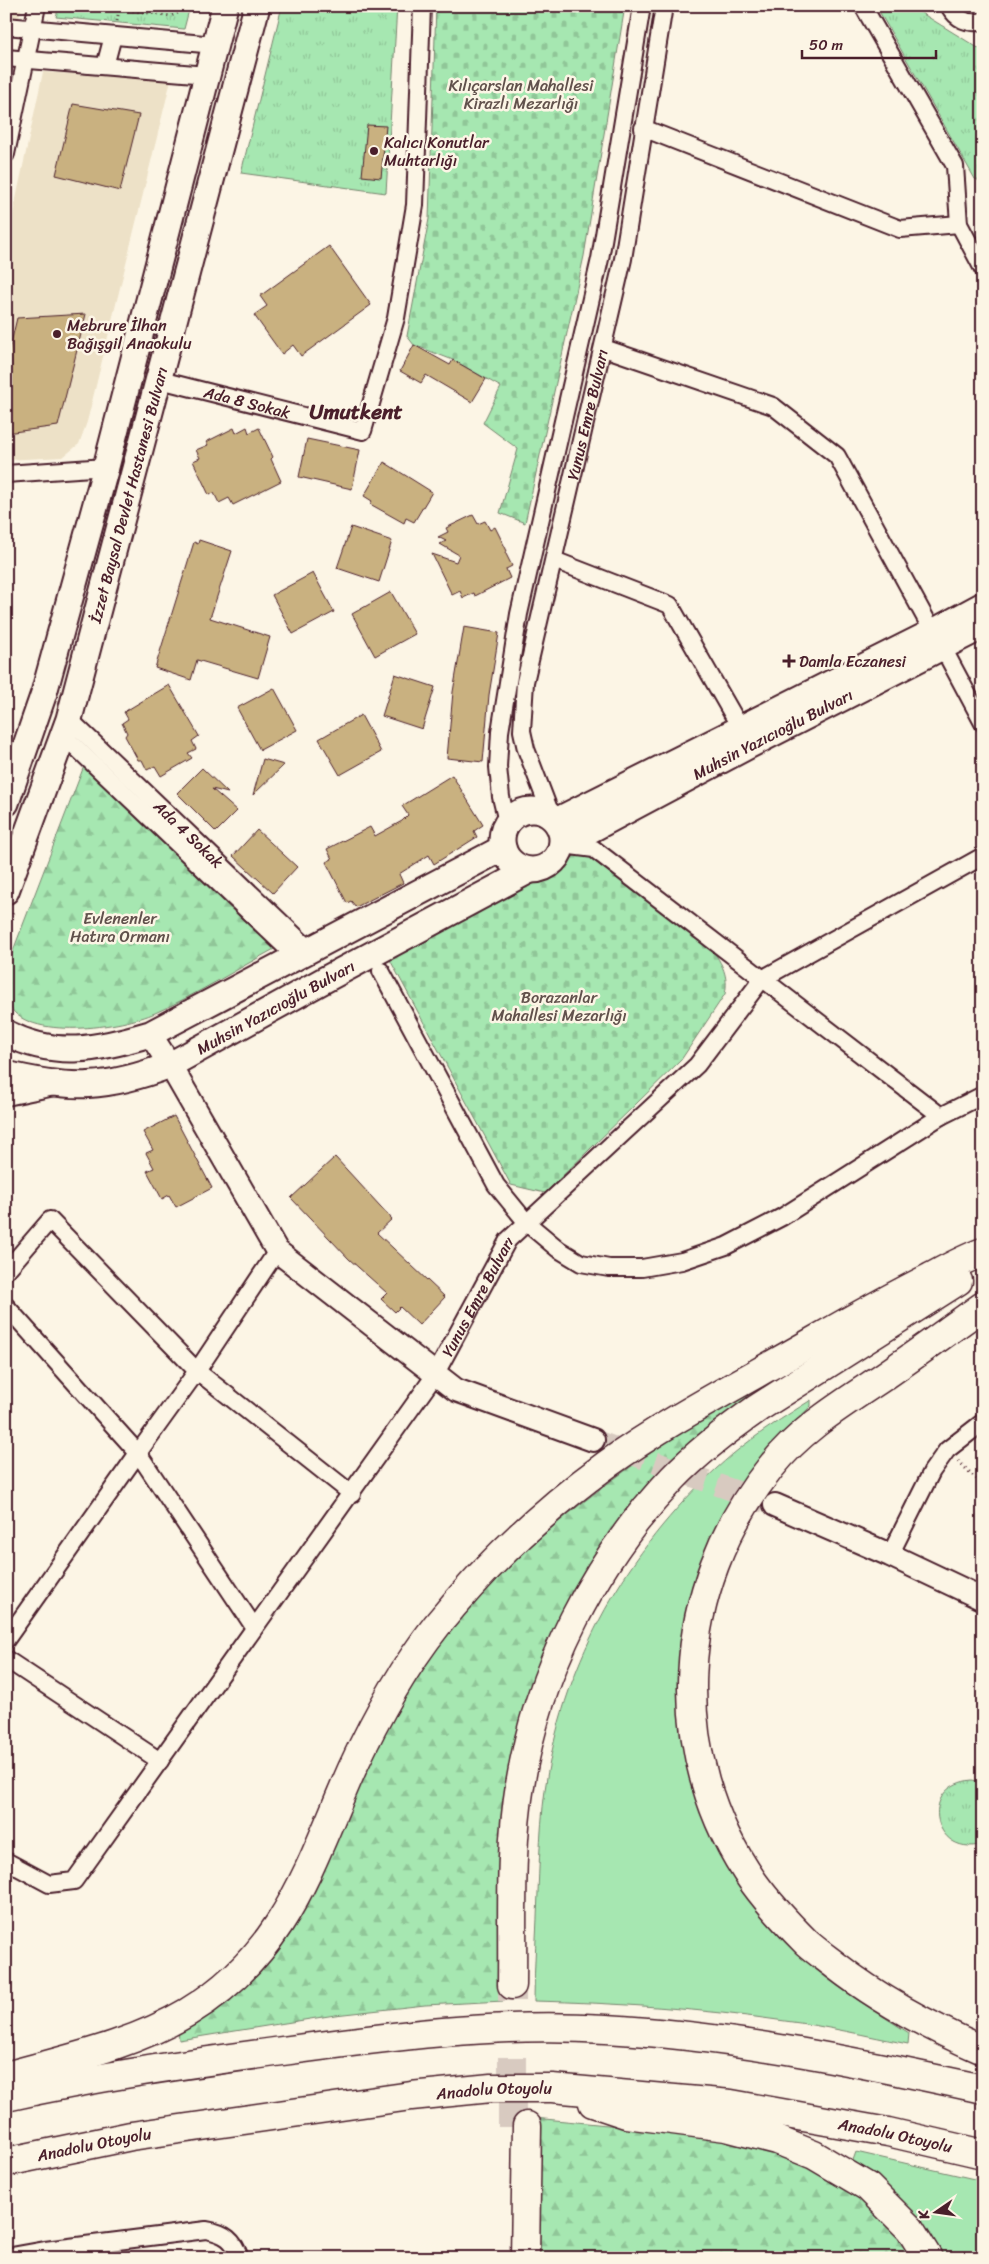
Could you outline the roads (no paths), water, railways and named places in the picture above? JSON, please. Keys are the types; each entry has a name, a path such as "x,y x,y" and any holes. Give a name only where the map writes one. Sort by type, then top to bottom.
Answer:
{"highway":[{"path":"6,2076 125,2041 162,2026 189,2012 218,1992 248,1965 290,1909 313,1863 353,1767 400,1680 436,1626 491,1565 552,1508 606,1465 662,1429 878,1304 983,1252"},
{"path":"983,1266 758,1408 730,1428 674,1477 649,1505 606,1565 579,1609 562,1645 547,1681 526,1752 519,1787 513,1860 519,1985 528,1852 541,1749 563,1678 584,1631 605,1592 631,1552 670,1503 712,1462 817,1386 983,1286"},
{"path":"983,1306 828,1413 799,1436 773,1464 741,1509 725,1538 712,1570 701,1610 691,1679 693,1718 708,1788 719,1819 754,1882 777,1911 810,1945 866,1989 911,2016 983,2050"},
{"path":"6,2097 63,2084 142,2070 365,2039 443,2031 523,2026 606,2028 756,2045 844,2060 983,2090"},
{"name":"Anadolu Otoyolu","path":"6,2162 131,2136 411,2096 491,2088 552,2088 741,2105 888,2132 983,2154"},
{"path":"552,2088 626,2114 726,2127 778,2140 814,2155 868,2187 910,2229 928,2258"},
{"path":"512,2258 519,2127 526,2258"}],"main road":[{"name":"İzzet Baysal Devlet Hastanesi Bulvarı","path":"6,803 44,693 106,467 225,6"},
{"name":"İzzet Baysal Devlet Hastanesi Bulvarı","path":"6,891 66,727 160,380 257,6"},
{"path":"557,828 741,729 938,640 983,605"},
{"name":"Muhsin Yazıcıoğlu Bulvarı","path":"557,828 748,746 938,640 983,626"},
{"path":"528,810 545,812 557,828 554,862 538,870 528,870 512,863 503,848 502,835 507,822 520,812 528,810"},
{"name":"Muhsin Yazıcıoğlu Bulvarı","path":"6,1033 41,1047 59,1049 114,1044 150,1034 503,848"},
{"name":"Muhsin Yazıcıoğlu Bulvarı","path":"6,1074 74,1086 101,1085 144,1076 170,1065 326,978 528,870"}],"street":[{"path":"6,154 37,6"},
{"name":"Ada 8 Sokak","path":"160,380 363,431 396,318 415,205 422,6"},
{"path":"507,822 499,782 500,732 520,614 600,259 642,6"},
{"name":"Yunus Emre Bulvarı","path":"557,828 526,749 522,731 525,682 604,348 623,259 664,6"},
{"path":"863,6 955,166 959,224 983,269"},
{"path":"949,6 954,15 961,20 969,22 983,21"},
{"path":"6,26 215,45"},
{"path":"105,66 113,36"},
{"path":"6,58 207,75"},
{"path":"643,128 900,228 959,224"},
{"path":"604,348 772,406 837,456 983,724"},
{"path":"6,474 106,467"},
{"path":"554,560 670,606 741,729"},
{"name":"Ada 4 Sokak","path":"66,727 302,953"},
{"path":"557,828 594,849 941,1116"},
{"path":"762,979 983,856"},
{"path":"381,971 496,1185 527,1223 558,1249 581,1263 609,1268 642,1268 682,1261 726,1246 782,1217 941,1116 983,1095"},
{"name":"Yunus Emre Bulvarı","path":"6,1860 49,1884 74,1881 254,1627 352,1494 435,1375 508,1240 697,1065 762,979"},
{"path":"150,1034 170,1065 277,1251 456,1390 593,1440"},
{"path":"6,1094 58,1084"},
{"path":"6,1272 50,1220 197,1370 352,1494"},
{"path":"6,1640 197,1370 277,1251"},
{"path":"6,1306 138,1453 254,1627"},
{"path":"890,1555 932,1471 947,1450 983,1422"},
{"path":"775,1506 890,1555 983,1599"},
{"path":"6,1659 160,1761"},
{"path":"6,2257 45,2250 206,2230 228,2237 236,2245 240,2258"}],"tunnel":[{"path":"593,1440 765,1502"},
{"path":"512,1985 512,2127"}],"place":[{"name":"Kalıcı Konutlar Muhtarlığı","path":"374,151"},
{"name":"Mebrure İlhan Bağışgil Anaokulu","path":"57,334"},
{"name":"Damla Eczanesi","path":"789,661"}],"district":[{"name":"Umutkent","path":"356,412"}],"park label":[{"name":"Kılıçarslan Mahallesi Kirazlı Mezarlığı","path":"521,94"},
{"name":"Evlenenler Hatıra Ormanı","path":"120,927"},
{"name":"Borazanlar Mahallesi Mezarlığı","path":"559,1006"}]}
